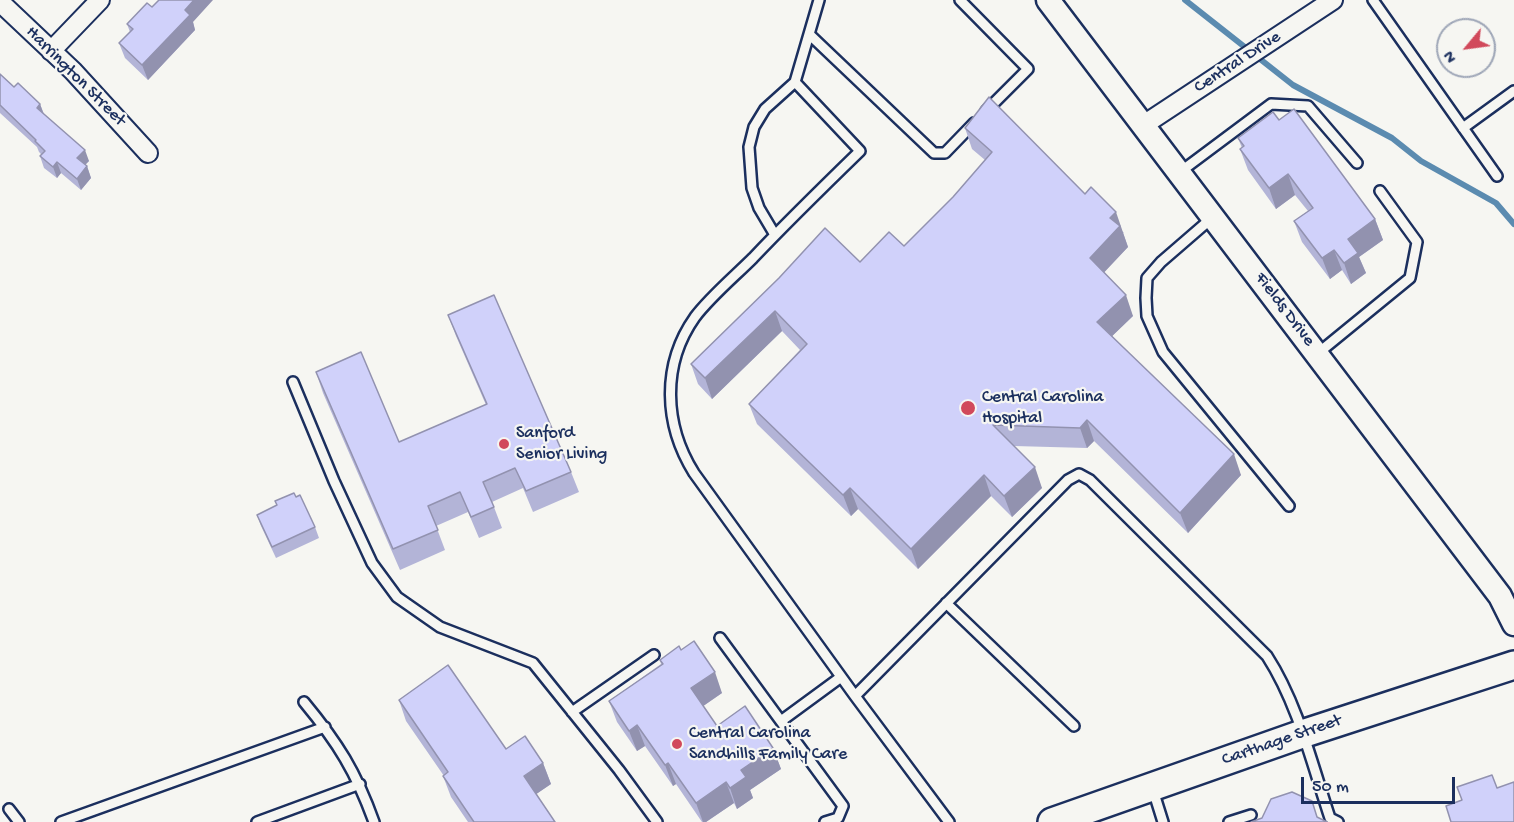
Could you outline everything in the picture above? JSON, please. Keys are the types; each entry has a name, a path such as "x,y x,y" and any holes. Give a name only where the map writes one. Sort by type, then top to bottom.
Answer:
{"main road":[{"name":"Carthage Street","path":"1052,822 1302,734 1514,664"}],"street":[{"path":"51,51 100,0"},
{"name":"Fields Drive","path":"1048,0 1500,596 1514,624"},
{"name":"Central Drive","path":"1142,126 1333,0"},
{"name":"Harrington Street","path":"0,2 73,71 148,153"}],"lane":[{"path":"775,235 759,208 752,188 750,147 754,127 765,109 795,82 819,0"},
{"path":"809,34 934,153 945,153 1028,69 960,0"},
{"path":"1373,0 1497,176"},
{"path":"795,82 861,151 696,316 686,334 673,374 670,395 676,436 683,455 694,473 948,822"},
{"path":"1462,128 1514,91"},
{"path":"1179,173 1272,104 1308,106 1357,163"},
{"path":"1317,354 1410,278 1417,242 1380,191"},
{"path":"1213,217 1161,262 1147,278 1147,316 1163,352 1289,506"},
{"path":"293,382 334,481 372,563 397,597 440,627 533,663 657,822"},
{"path":"855,696 1068,480 1079,474 1090,480 1267,656 1281,678 1330,818 1338,822"},
{"path":"946,603 1074,726"},
{"path":"720,638 843,806 838,818 825,822"},
{"path":"572,712 654,655"},
{"path":"781,721 841,677"},
{"path":"304,702 346,757 360,784 374,822"},
{"path":"62,822 325,727"},
{"path":"256,822 360,784"},
{"path":"1152,787 1163,822"},
{"path":"9,809 19,822"},
{"path":"1229,822 1251,815"}],"building":[{"path":"159,0 194,0 185,10 190,15 142,65 119,43 133,29 127,24 147,3 152,7"},
{"path":"0,74 14,87 18,83 40,104 37,108 85,150 77,158 87,166 77,179 57,162 53,167 40,156 45,151 0,105"},
{"path":"989,97 1085,194 1091,187 1116,212 1110,218 1120,226 1090,258 1126,295 1097,322 1234,454 1180,513 1087,420 1080,428 993,425 1035,467 1004,496 984,475 911,549 850,488 843,495 749,404 807,344 775,311 705,378 691,364 779,278 825,228 860,262 889,232 904,246 953,197 992,152 965,128"},
{"path":"1294,109 1375,219 1348,239 1358,253 1344,263 1334,250 1322,258 1294,221 1313,208 1288,174 1269,188 1240,149 1244,146 1238,138 1273,112 1279,120"},
{"name":"Sanford Senior Living","path":"494,295 571,472 526,491 515,468 483,482 494,507 471,517 460,492 428,506 438,530 393,549 316,372 361,352 399,442 487,404 448,315"},
{"path":"294,493 296,497 300,495 315,527 272,547 257,515 277,505 275,501"},
{"name":"Central Carolina Sandhills Family Care","path":"694,641 715,672 691,688 717,726 745,706 773,748 741,770 746,777 730,788 726,782 696,803 637,725 629,731 609,701 663,664 660,660 679,646 681,650"},
{"path":"448,665 506,749 525,736 543,763 524,776 555,822 474,822 443,776 448,772 399,700"},
{"path":"1492,775 1497,788 1514,782 1514,822 1451,822 1446,806 1462,800 1457,787"},
{"path":"1292,792 1312,801 1317,817 1327,822 1251,822 1262,818 1271,799"}],"waterway":[{"path":"1185,0 1293,85 1392,138 1421,161 1496,203 1514,224"}],"place":[{"name":"Central Carolina Hospital","path":"968,408"},
{"name":"Sanford Senior Living","path":"504,444"},
{"name":"Central Carolina Sandhills Family Care","path":"677,744"}]}
